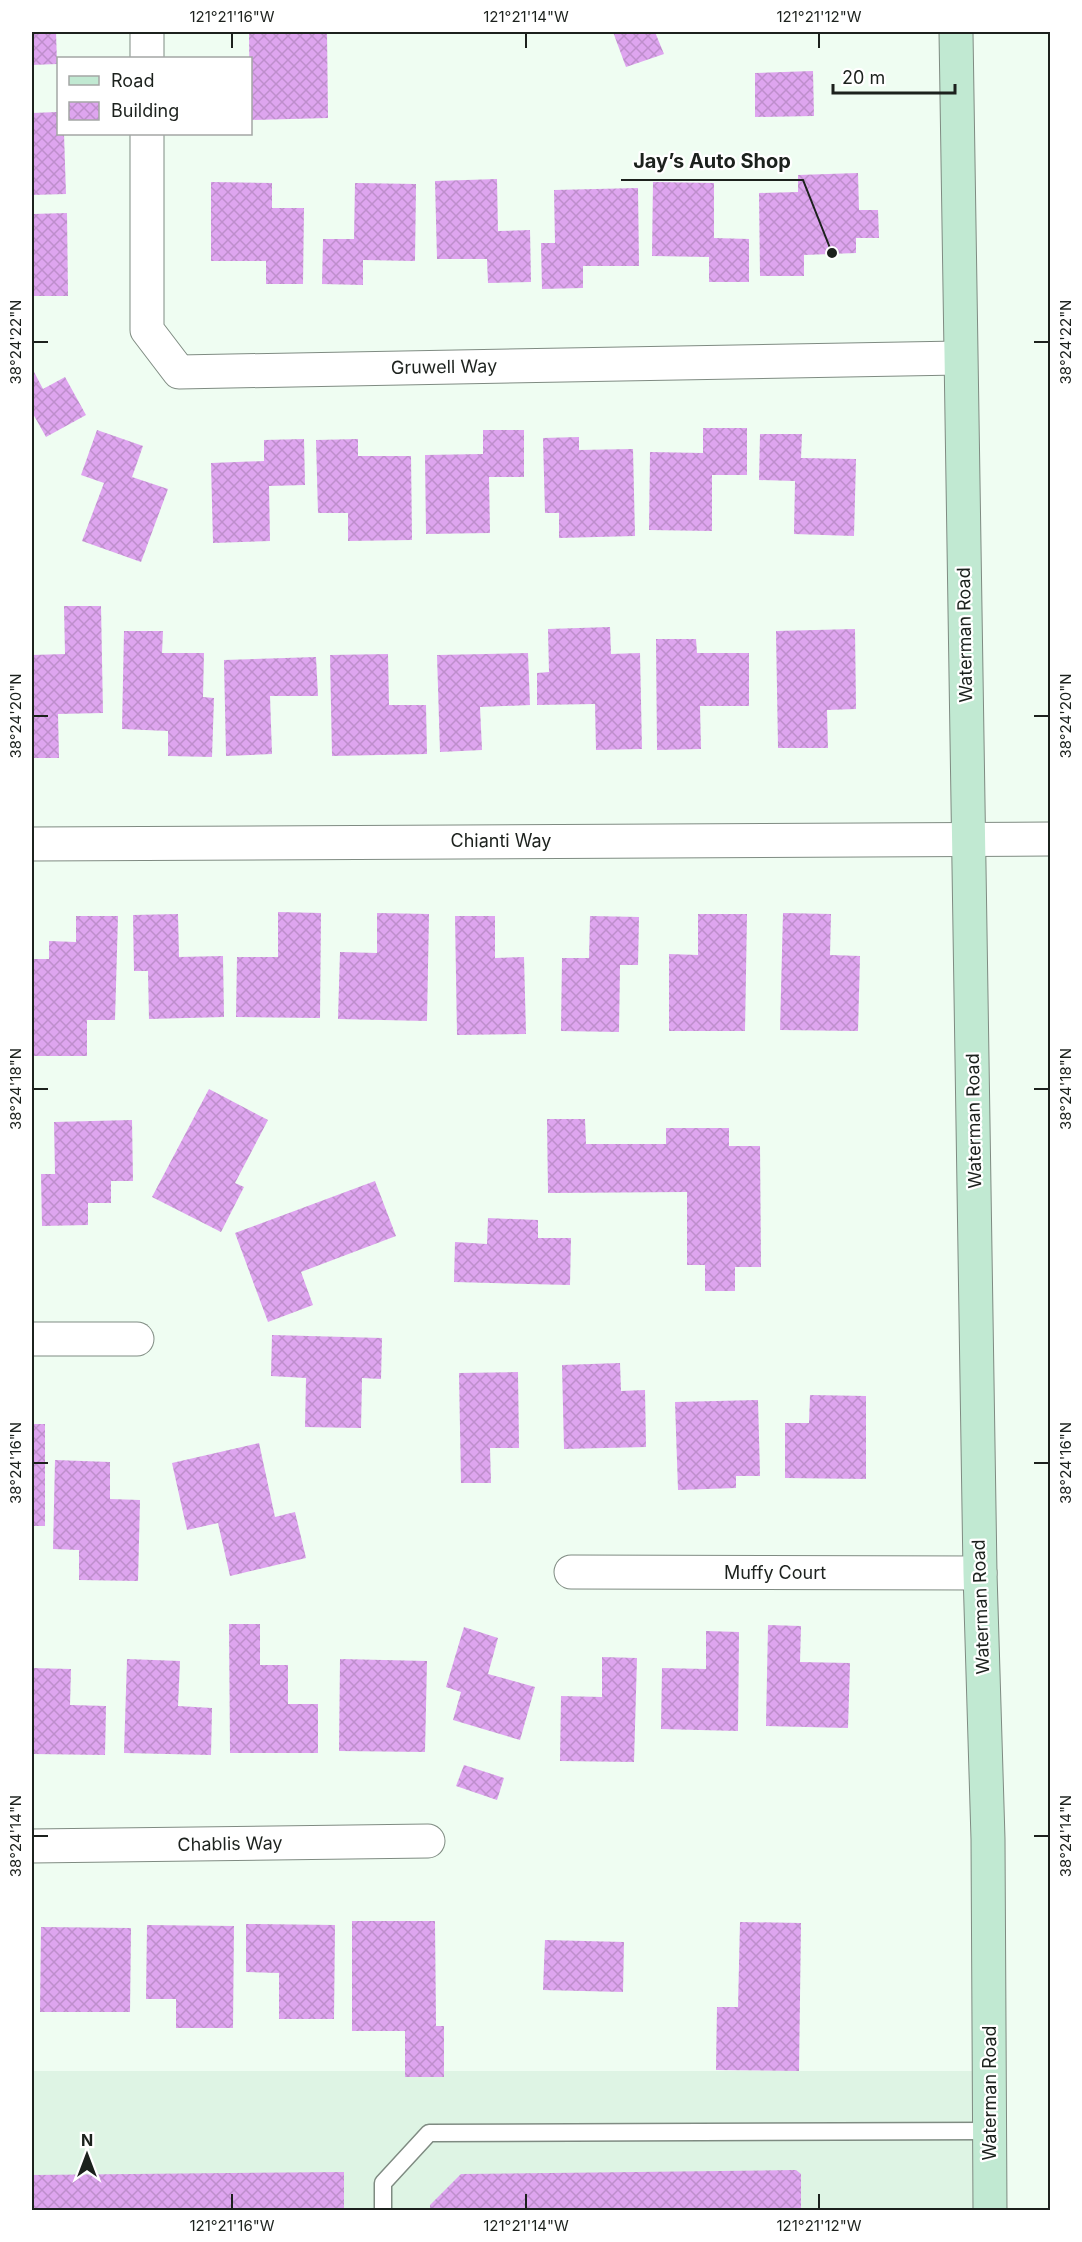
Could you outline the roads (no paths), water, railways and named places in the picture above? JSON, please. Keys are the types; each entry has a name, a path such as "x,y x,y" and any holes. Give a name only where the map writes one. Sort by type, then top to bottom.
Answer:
{"main road":[{"name":"Waterman Road","path":"956,32 959,358 970,838 980,1573 988,1839 990,2211"}],"street":[{"path":"147,32 147,57"},
{"name":"Gruwell Way","path":"147,135 147,330 179,372 959,358"},
{"name":"Chianti Way","path":"32,844 1050,839"},
{"path":"32,1339 137,1339"},
{"name":"Muffy Court","path":"571,1572 980,1573"},
{"name":"Chablis Way","path":"32,1846 428,1841"}],"lane":[{"path":"383,2211 383,2183 429,2133 990,2131"}],"place":[{"name":"Jay’s Auto Shop","path":"832,253"}]}
